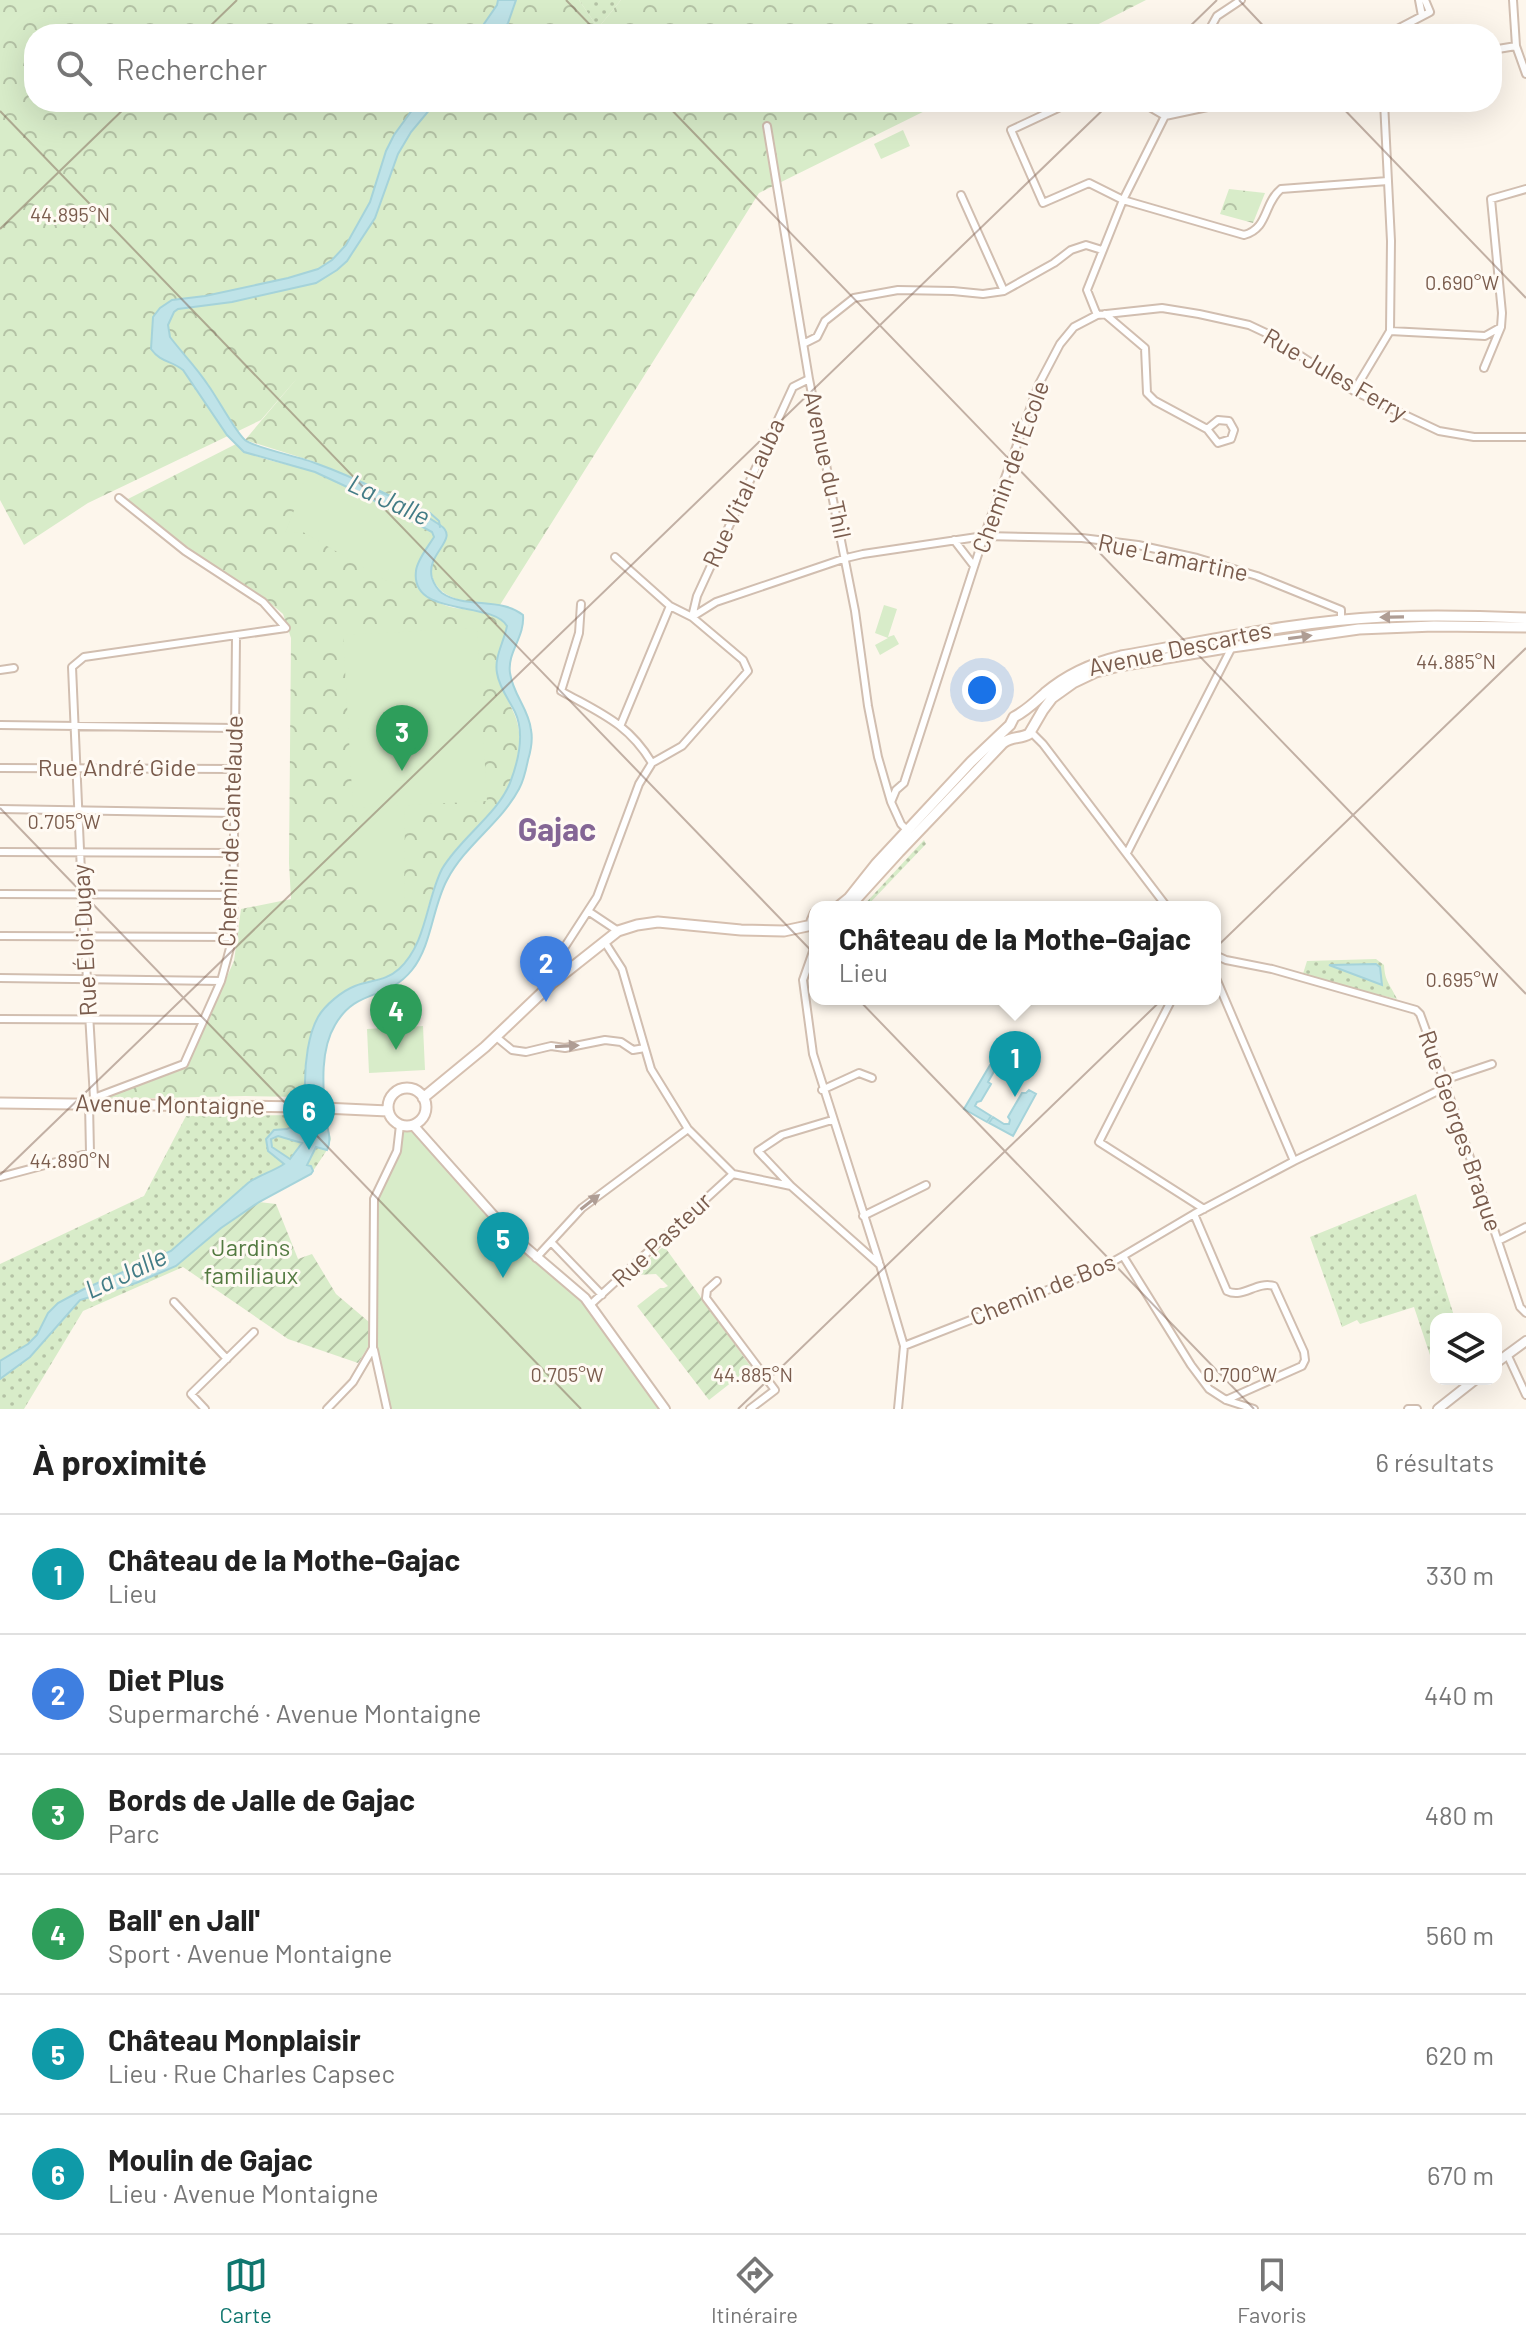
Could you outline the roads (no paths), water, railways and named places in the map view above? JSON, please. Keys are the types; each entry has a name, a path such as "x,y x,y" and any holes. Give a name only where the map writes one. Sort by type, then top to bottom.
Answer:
{"main road":[{"name":"Avenue Descartes","path":"854,901 971,762 1010,725 1014,717 1076,671 1103,660 1341,621 1384,617 1526,618"},
{"name":"Avenue Descartes","path":"845,901 866,875 1003,743 1016,736 1025,737 1052,698 1096,672 1232,647 1359,629 1526,627"},
{"path":"1022,714 1028,716 1032,728"},
{"path":"1010,725 1016,736"},
{"path":"423,1098 551,984 618,931 658,922 784,931 809,924"},
{"path":"400,1090 413,1090 423,1098 424,1114 413,1125 400,1125 390,1117 390,1098 400,1090"},
{"name":"Avenue Montaigne","path":"0,1103 91,1100 388,1111"}],"street":[{"path":"1213,24 1217,16 1241,0"},
{"path":"1419,0 1422,16"},
{"path":"1407,24 1430,12 1425,0"},
{"path":"1513,0 1516,46 1526,74"},
{"path":"1502,48 1516,46"},
{"path":"1050,112 1011,130 1043,203 1089,183 1123,200 1244,235 1254,233 1262,223 1272,197 1281,189 1388,181"},
{"path":"1158,112 1165,116 1184,112"},
{"path":"1167,112 1123,200 1087,290 1101,314 1145,348 1147,393 1155,401 1207,429 1218,443 1231,439 1234,430 1229,421 1218,420 1207,429"},
{"path":"1354,391 1390,331 1391,241 1385,112"},
{"name":"Avenue du Thil","path":"767,126 809,379 846,558 868,706 891,802"},
{"path":"1484,368 1501,327 1502,313 1491,199 1526,189"},
{"path":"961,195 1004,291"},
{"path":"805,343 817,337 825,321 854,298 898,290 983,294 1004,291 1071,250 1086,245 1102,250"},
{"name":"Rue Jules Ferry","path":"1101,314 1162,308 1249,325 1354,391 1439,431 1474,437 1526,437"},
{"name":"Chemin de l'École","path":"891,802 896,790 904,783 984,536 1039,384 1060,344 1074,327 1101,314"},
{"path":"1390,331 1485,336 1501,327"},
{"name":"Rue Vital Lauba","path":"692,617 697,596 793,387 809,379"},
{"path":"119,498 185,551 263,602 286,628 236,637"},
{"name":"Rue Lamartine","path":"692,617 716,602 846,558 984,536 1082,538 1138,545 1197,558 1257,576 1341,610 1341,621"},
{"path":"954,540 974,567"},
{"path":"551,984 553,965 602,883 639,784 652,763 682,746 748,671 743,660 692,617 670,606 615,557"},
{"path":"581,604 579,633 561,691 621,724 652,763"},
{"path":"621,724 670,606"},
{"name":"Rue Éloi Dugay","path":"0,1177 90,1153 89,1020 72,667 84,657 236,637"},
{"name":"Chemin de Cantelaude","path":"91,1100 184,1064 221,981 233,937 236,637"},
{"path":"1127,853 1232,647"},
{"path":"0,670 14,668"},
{"path":"0,725 235,728"},
{"path":"1032,728 1163,901"},
{"name":"Rue André Gide","path":"0,768 234,769"},
{"path":"891,802 901,824 910,833"},
{"path":"0,809 233,813"},
{"path":"0,852 234,853"},
{"path":"0,894 234,895"},
{"path":"588,911 618,931"},
{"path":"0,936 233,937"},
{"path":"604,941 622,969 651,1069 688,1129 733,1174 791,1186"},
{"name":"Rue Georges Braque","path":"1221,958 1416,1010 1445,1083 1520,1307 1526,1313"},
{"path":"809,963 803,980 813,1054 904,1346 898,1409"},
{"path":"0,978 221,981"},
{"path":"1221,990 1294,1161"},
{"path":"1169,1005 1099,1142 1204,1209"},
{"path":"0,1019 203,1020"},
{"path":"495,1036 512,1050 526,1052 605,1040 621,1042 633,1050 645,1048"},
{"path":"1123,1256 1294,1161 1445,1083 1492,1064"},
{"path":"822,1090 859,1073 872,1078"},
{"path":"832,1120 782,1135 758,1151 791,1186 880,1265"},
{"path":"387,1409 373,1348 374,1199 397,1151 400,1125"},
{"path":"413,1125 510,1234 590,1305 665,1409"},
{"path":"536,1258 582,1208 688,1129"},
{"name":"Rue Pasteur","path":"590,1305 733,1174"},
{"path":"863,1216 926,1185"},
{"path":"1194,1214 1227,1291 1240,1294 1260,1285 1274,1286 1304,1352 1302,1366 1294,1371 1226,1400"},
{"path":"1498,1241 1526,1227"},
{"path":"551,1242 602,1295"},
{"name":"Chemin de Bos","path":"904,1346 1096,1271 1123,1256 1209,1389 1226,1400 1254,1409"},
{"path":"717,1281 707,1290 706,1298 775,1390 750,1409"},
{"path":"174,1302 227,1359"},
{"path":"205,1409 191,1394 254,1332"},
{"path":"1502,1358 1526,1341"},
{"path":"327,1409 353,1382 373,1348"},
{"path":"1507,1354 1526,1395"},
{"path":"1438,1409 1468,1385"},
{"path":"1408,1409 1417,1409"}],"water":[{"path":"498,0 516,0 507,24 484,24"},
{"path":"411,112 428,112 398,154 375,218 347,261 337,270 316,283 232,302 178,309 168,325 170,337 204,379 245,440 346,475 426,516 440,525 447,536 431,569 439,590 461,601 504,606 523,615 510,673 532,734 524,779 503,813 463,856 447,880 424,949 412,970 392,987 353,1005 335,1025 327,1046 324,1068 329,1146 327,1150 316,1147 307,1165 311,1166 311,1174 259,1202 221,1228 176,1266 136,1283 80,1300 30,1357 0,1379 0,1361 37,1335 48,1313 58,1303 171,1251 248,1183 284,1164 268,1151 266,1139 274,1130 287,1129 305,1119 306,1058 318,1017 329,1003 345,991 389,976 408,959 421,934 442,869 496,806 513,775 520,729 496,667 507,626 499,618 486,613 438,602 426,596 418,586 417,567 434,537 432,532 315,472 244,452 227,435 183,370 151,349 153,317 172,300 288,278 318,269 332,260 346,245 370,202 386,151","holes":["278,1136 302,1143 290,1159 272,1147 271,1139"]},
{"path":"1376,964 1380,967 1382,985 1329,965"},
{"path":"990,1065 996,1068 988,1082 991,1084 975,1106 991,1116 987,1122 964,1109"},
{"path":"1029,1090 1036,1094 1013,1136 989,1123 993,1117 1009,1124 1008,1117 1022,1093"}],"waterway":[{"name":"La Jalle","path":"371,488 430,513 439,521 440,527"},
{"name":"La Jalle","path":"154,1259 166,1254"}],"place":[{"name":"Bords de Jalle de Gajac","path":"402,771"},
{"name":"Diet Plus","path":"546,1002"},
{"name":"Ball' en Jall'","path":"396,1050"},
{"name":"Château de la Mothe-Gajac","path":"1015,1097"},
{"name":"Moulin de Gajac","path":"309,1150"},
{"name":"Château Monplaisir","path":"503,1278"}],"district":[{"name":"Gajac","path":"557,830"}],"park label":[{"name":"Jardins familiaux","path":"251,1262"}]}
